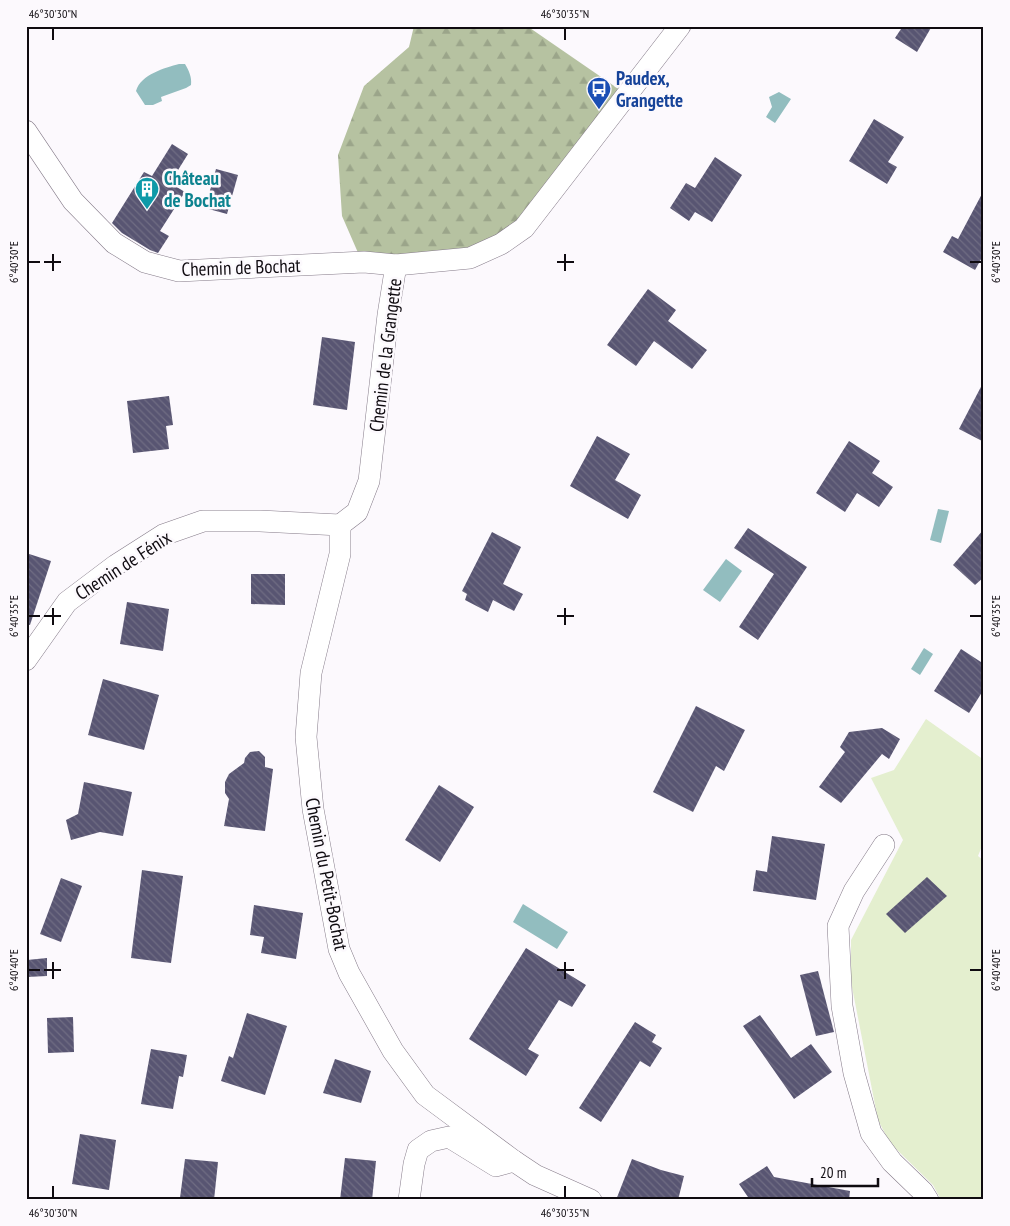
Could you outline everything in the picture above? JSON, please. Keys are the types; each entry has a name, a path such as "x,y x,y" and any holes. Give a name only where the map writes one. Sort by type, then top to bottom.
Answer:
{"street":[{"name":"Chemin de la Grangette","path":"340,525 357,512 369,481 388,315 396,265 470,258 501,244 524,228 680,26"},
{"name":"Chemin de Bochat","path":"26,131 56,177 95,225 114,243 146,262 179,271 364,262 396,265"},
{"name":"Chemin de Fénix","path":"26,660 67,602 116,565 163,535 203,521 260,521 340,525"},
{"name":"Chemin du Petit-Bochat","path":"340,525 340,554 311,673 306,737 313,809 339,949 349,973 393,1051 425,1095 535,1175 591,1200"},
{"path":"884,845 854,891 838,926 842,1006 854,1073 872,1133 892,1162 923,1192 928,1200"},
{"path":"410,1200 414,1164 418,1150 431,1141 449,1137 496,1166 514,1161"}],"green space":[{"path":"414,26 527,26 620,90 523,218 497,237 467,251 401,258 359,255 342,216 338,155 364,86 409,47"},
{"path":"926,719 984,760 984,841 978,856 984,861 984,1200 941,1200 933,1185 890,1143 878,1120 851,982 851,940 903,840 871,778 894,770"}],"water":[{"path":"179,64 185,64 190,74 191,85 161,97 162,101 153,105 145,105 136,91 143,80 154,73"},
{"path":"779,92 791,99 775,123 766,117 772,107 769,97"},
{"path":"938,509 949,511 941,543 930,540"},
{"path":"726,559 742,571 720,602 703,590"},
{"path":"924,648 933,654 920,675 911,669"},
{"path":"523,904 568,932 557,949 513,922"}],"building":[{"path":"903,26 932,26 917,52 895,38"},
{"path":"874,119 904,137 888,162 897,167 887,184 849,161"},
{"name":"Château de Bochat","path":"172,144 188,154 170,183 185,192 160,231 169,236 158,253 122,233 112,223 144,172 152,176"},
{"path":"715,157 742,175 712,222 695,212 689,221 670,208 686,183 695,188"},
{"path":"216,169 238,175 227,214 205,208"},
{"path":"984,190 984,254 975,270 943,252 952,236 958,239"},
{"path":"648,289 676,310 668,321 707,350 692,369 654,341 636,366 607,345"},
{"path":"322,337 355,342 347,410 313,405"},
{"path":"984,381 984,442 959,429"},
{"path":"169,396 173,425 166,426 169,449 133,453 127,401"},
{"path":"597,436 630,454 615,480 641,495 628,519 570,486"},
{"path":"849,441 880,461 872,473 893,487 879,507 857,493 845,512 816,493"},
{"path":"748,528 807,567 758,640 739,627 774,574 734,548"},
{"path":"984,529 984,577 975,585 953,565"},
{"path":"492,532 521,547 503,584 523,594 514,611 493,600 488,612 465,600 467,594 462,591"},
{"path":"26,553 51,561 30,625 26,624"},
{"path":"251,574 285,574 285,605 251,604"},
{"path":"127,602 169,609 163,651 120,644"},
{"path":"961,649 984,664 984,689 969,713 934,691"},
{"path":"103,679 159,695 144,750 88,735"},
{"path":"696,706 745,730 724,771 716,766 693,812 653,792"},
{"path":"882,728 900,739 889,759 882,754 841,803 819,787 845,752 840,747 849,732"},
{"path":"259,751 265,757 265,767 273,769 265,831 224,826 229,799 225,793 225,782 229,774 244,763 245,758 250,752"},
{"path":"84,782 132,792 123,836 100,832 71,840 66,820 78,814"},
{"path":"439,785 474,807 440,862 405,840"},
{"path":"772,836 825,844 816,900 753,891 756,870 767,872"},
{"path":"142,870 183,876 171,963 131,958"},
{"path":"927,877 947,896 905,933 886,914"},
{"path":"61,878 82,886 61,942 40,934"},
{"path":"254,905 303,913 296,959 261,953 264,937 250,935"},
{"path":"526,948 586,985 572,1007 559,1000 528,1049 539,1055 526,1076 469,1039"},
{"path":"47,958 47,976 27,977 27,960"},
{"path":"818,971 834,1032 816,1036 800,975"},
{"path":"247,1013 287,1026 265,1095 221,1081 229,1056 233,1058"},
{"path":"760,1015 791,1058 811,1044 832,1072 794,1099 743,1026"},
{"path":"73,1017 74,1052 48,1053 47,1018"},
{"path":"635,1022 656,1035 652,1042 662,1048 650,1067 640,1061 601,1122 579,1108"},
{"path":"151,1049 187,1055 183,1077 179,1076 173,1109 141,1104"},
{"path":"335,1059 371,1071 361,1103 323,1093"},
{"path":"80,1134 116,1140 109,1190 72,1184"},
{"path":"345,1158 376,1161 372,1200 340,1200"},
{"path":"185,1159 218,1162 214,1200 180,1198"},
{"path":"632,1159 684,1176 678,1200 616,1200"},
{"path":"767,1166 774,1177 850,1191 849,1200 750,1200 739,1184"}],"place":[{"name":"Paudex, Grangette","path":"599,110"},
{"name":"Château de Bochat","path":"147,210"}]}
